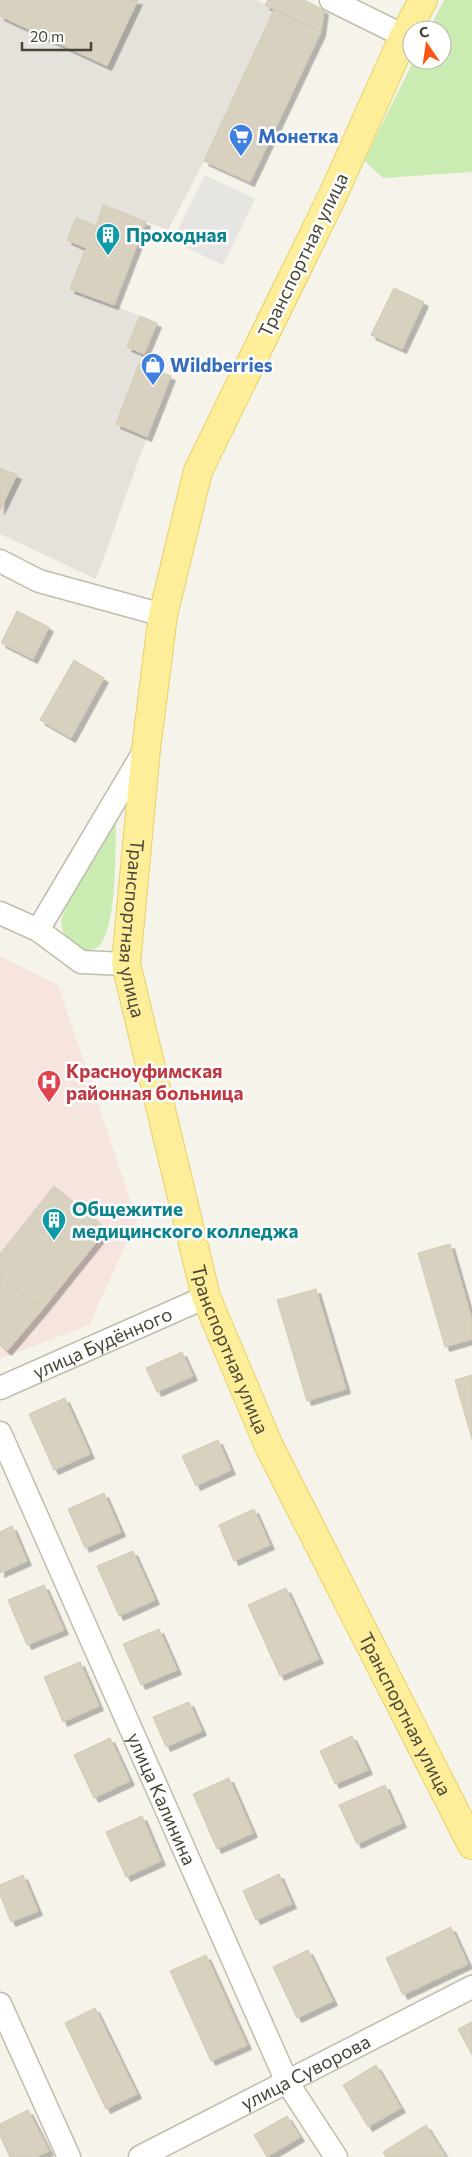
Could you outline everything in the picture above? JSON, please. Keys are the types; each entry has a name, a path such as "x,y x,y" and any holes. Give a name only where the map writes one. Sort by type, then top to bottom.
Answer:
{"main road":[{"name":"Транспортная улица","path":"412,20 423,0"},
{"name":"Транспортная улица","path":"402,40 332,197 198,471 163,615 146,750 126,964 206,1297 270,1446 472,1845"}],"street":[{"path":"331,0 402,35"},
{"path":"0,561 39,581 163,615"},
{"path":"38,930 146,750"},
{"path":"0,913 38,930 81,962 126,964"},
{"name":"улица Будённого","path":"0,1388 206,1297"},
{"name":"улица Калинина","path":"0,1433 287,2082 336,2157"},
{"name":"улица Суворова","path":"140,2157 472,1987"},
{"path":"0,2004 69,2157"}],"shaded area":[{"path":"0,0 256,0 321,32 250,182 204,161 168,230 146,222 114,305 140,316 127,347 144,354 116,424 147,437 96,579 0,534"},
{"path":"205,175 255,199 223,265 172,241"},
{"name":"Красноуфимская районная больница","path":"0,956 58,985 137,1220 89,1325 0,1359"}],"green space":[{"path":"444,0 472,0 472,172 383,178 364,160 409,70 452,70 452,20 434,20"},
{"path":"116,822 113,901 107,931 102,942 96,948 89,951 82,950 69,941 64,934 62,918"}],"building":[{"path":"0,0 138,0 107,66 0,16"},
{"path":"268,0 304,0 324,10 321,32 265,5"},
{"path":"274,10 321,32 250,182 204,161"},
{"name":"Проходная","path":"103,205 146,222 114,305 70,289 86,248 67,240 76,218 96,226"},
{"path":"394,288 424,302 402,349 371,335"},
{"path":"140,316 157,323 144,354 127,347"},
{"path":"139,364 171,376 147,437 116,424"},
{"path":"0,468 17,475 0,510"},
{"path":"17,611 49,627 33,659 1,643"},
{"path":"74,660 104,678 71,738 40,720"},
{"name":"Общежитие медицинского колледжа","path":"54,1186 107,1229 42,1310 0,1276 0,1254"},
{"path":"450,1244 472,1320 472,1339 445,1347 418,1253"},
{"path":"0,1276 42,1310 7,1351 0,1345"},
{"path":"316,1289 346,1389 307,1401 277,1300"},
{"path":"182,1352 193,1376 157,1392 146,1368"},
{"path":"472,1375 472,1439 455,1380"},
{"path":"65,1398 90,1454 54,1470 29,1414"},
{"path":"218,1440 231,1470 196,1486 182,1456"},
{"path":"104,1493 121,1532 85,1548 68,1509"},
{"path":"254,1509 270,1545 234,1561 219,1525"},
{"path":"12,1526 27,1561 0,1573 0,1532"},
{"path":"133,1551 155,1600 119,1616 97,1566"},
{"path":"44,1585 64,1630 27,1645 8,1600"},
{"path":"286,1588 319,1659 280,1676 248,1605"},
{"path":"159,1629 177,1670 141,1685 123,1644"},
{"path":"80,1662 99,1706 63,1722 44,1677"},
{"path":"189,1702 202,1731 166,1747 153,1717"},
{"path":"352,1736 368,1770 335,1784 320,1751"},
{"path":"110,1738 130,1781 94,1798 74,1755"},
{"path":"229,1778 253,1833 217,1849 193,1794"},
{"path":"385,1785 402,1823 357,1844 339,1805"},
{"path":"142,1816 161,1861 126,1877 106,1832"},
{"path":"279,1874 292,1904 256,1920 243,1891"},
{"path":"23,1875 38,1911 11,1922 0,1895 0,1885"},
{"path":"451,1927 468,1964 403,1995 386,1958"},
{"path":"308,1950 333,2001 297,2018 273,1967"},
{"path":"206,1955 247,2045 211,2061 170,1971"},
{"path":"95,2008 137,2094 106,2109 65,2023"},
{"path":"472,2022 472,2055 458,2029"},
{"path":"376,2065 401,2108 368,2127 343,2085"},
{"path":"28,2110 49,2151 36,2157 10,2157 0,2136 0,2124"},
{"path":"287,2116 300,2137 267,2157 254,2135"},
{"path":"426,2125 446,2157 386,2157 383,2152"}],"place":[{"name":"Монетка","path":"241,157"},
{"name":"Проходная","path":"108,256"},
{"name":"Wildberries","path":"153,386"},
{"name":"Красноуфимская районная больница","path":"49,1103"},
{"name":"Общежитие медицинского колледжа","path":"54,1241"}]}
